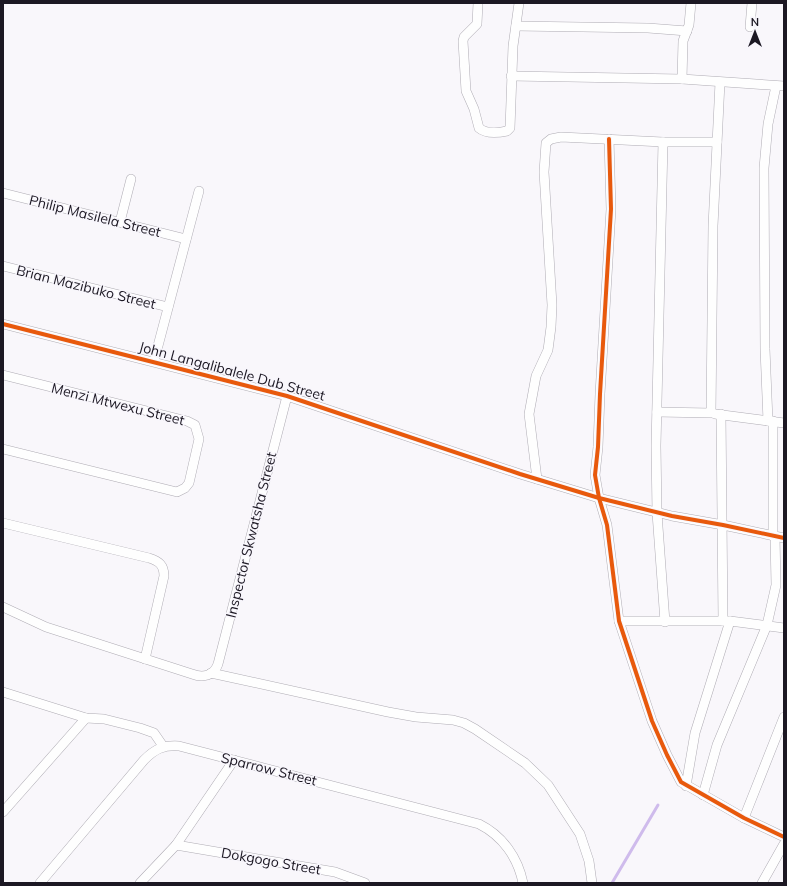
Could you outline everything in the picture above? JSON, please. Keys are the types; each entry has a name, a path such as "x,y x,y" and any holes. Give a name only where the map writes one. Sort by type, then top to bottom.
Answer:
{"street":[{"path":"478,3 477,24 464,37 463,46 466,91 480,130 493,132 504,132 509,130 511,76 519,3"},
{"path":"682,79 683,41 687,31 691,3"},
{"path":"750,27 752,3"},
{"path":"516,26 648,28 687,31"},
{"path":"511,76 682,79 780,86 768,124 764,168 766,349 777,537 776,585 767,625 717,745 703,795"},
{"path":"686,786 695,733 726,621 721,595 723,525 716,414 713,226 720,82"},
{"path":"537,479 529,414 536,376 548,350 551,327 552,305 544,172 545,148 548,140 554,137 662,142 717,142"},
{"path":"609,140 611,209 598,447 595,475 599,498 607,525 619,621 652,721 678,777 686,786 744,818 784,837"},
{"path":"662,142 657,412 657,513 665,622"},
{"path":"120,222 131,180"},
{"path":"154,361 199,191"},
{"name":"Philip Masilela Street","path":"3,194 186,239"},
{"name":"Brian Mazibuko Street","path":"3,266 168,307"},
{"name":"John Langalibalele Dub Street","path":"3,324 288,396 520,474 599,498 657,513 777,537"},
{"name":"Menzi Mtwexu Street","path":"3,376 187,421 194,425 199,439 189,483 185,488 177,492 3,449"},
{"name":"Inspector Skwatsha Street","path":"211,674 218,664 288,396"},
{"path":"657,412 716,414 784,423"},
{"path":"3,523 149,558 159,562 163,568 164,576 145,659"},
{"path":"3,607 46,627 197,676 211,674 388,712 416,717 453,720 475,729 525,763 548,785 571,820 586,847 592,883"},
{"path":"619,621 726,621 784,628"},
{"path":"3,692 86,718 104,719 140,728 154,734 163,746 151,752 40,883"},
{"path":"744,818 784,717"},
{"path":"3,812 86,718"},
{"name":"Sparrow Street","path":"163,746 179,746 480,824 498,836 508,848 521,873 523,883"},
{"path":"140,883 176,845 234,760"},
{"path":"762,883 784,844"},
{"name":"Dokgogo Street","path":"176,845 335,872 364,883"}],"waterway":[{"path":"612,883 658,805"}],"cycle path":[{"path":"609,139 611,209 598,447 595,475 599,498 607,525 619,621 652,721 681,782 744,818 784,837"},
{"path":"3,324 287,396 520,474 599,498 672,516 784,538"}]}
